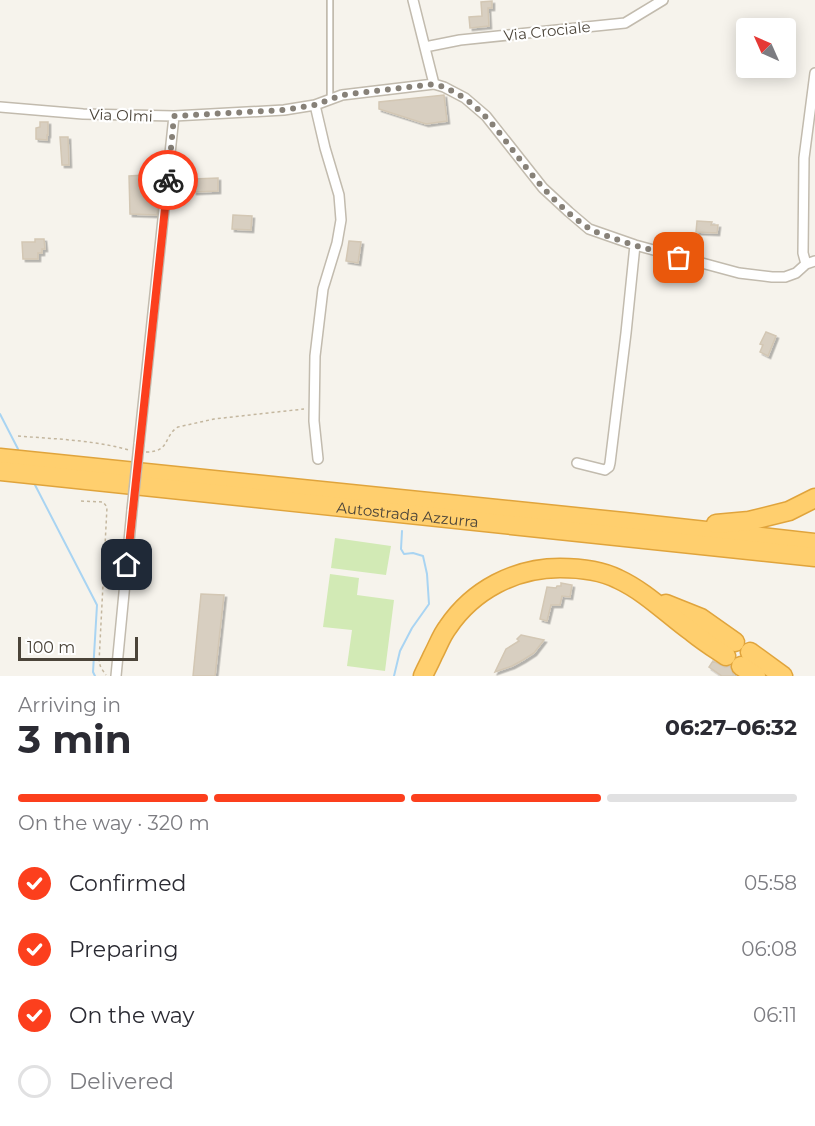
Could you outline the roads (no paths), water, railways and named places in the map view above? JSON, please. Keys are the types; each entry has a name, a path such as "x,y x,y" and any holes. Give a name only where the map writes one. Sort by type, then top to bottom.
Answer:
{"highway":[{"name":"Autostrada Azzurra","path":"0,458 815,543"},
{"name":"Autostrada Azzurra","path":"0,471 815,557"},
{"path":"624,522 716,524 749,521 789,511 815,498"},
{"path":"759,550 815,564"},
{"path":"423,676 447,627 474,598 497,583 523,573 548,568 590,570 617,578 650,598 701,618 741,658 783,676"},
{"path":"418,676 434,653"},
{"path":"432,676 434,653"}],"street":[{"path":"413,0 434,84 465,98 486,116 543,188 568,212 589,229 635,245 739,273 784,277 796,273 811,262 803,253 804,158 815,74"},
{"name":"Via Crociale","path":"425,47 460,40 625,23 663,0"},
{"name":"Via Olmi","path":"0,107 83,114 174,116 284,110 315,105 342,95 434,84"},
{"path":"315,105 339,195 341,220 338,243 322,289 315,356 314,408 318,459"},
{"path":"116,676 174,116"},
{"path":"577,464 605,470 609,467 635,245"}],"lane":[{"path":"330,0 330,99"}],"waterway":[{"path":"0,414 18,449"},
{"path":"34,483 97,605 93,672 95,676"},
{"path":"394,676 400,651 412,628 429,604 423,556 413,553 404,554 401,549 402,531"}]}
